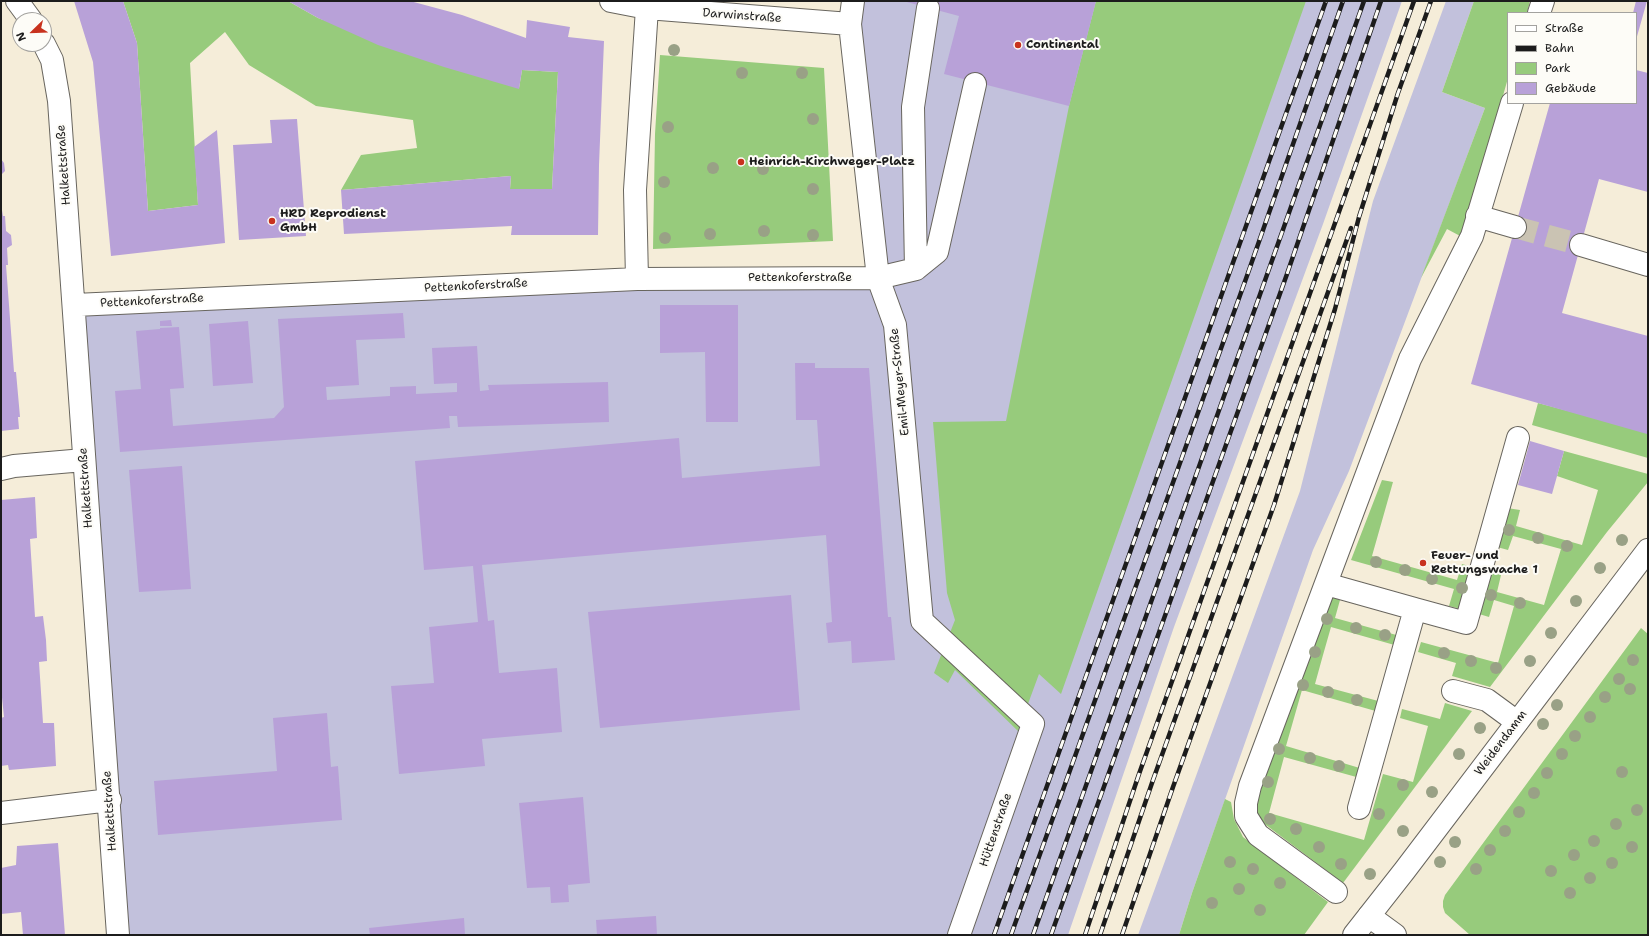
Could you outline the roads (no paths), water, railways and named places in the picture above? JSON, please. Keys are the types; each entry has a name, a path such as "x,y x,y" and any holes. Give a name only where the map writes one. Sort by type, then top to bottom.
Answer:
{"street":[{"path":"17,1 25,12"},
{"name":"Darwinstraße","path":"611,1 647,8 850,24"},
{"name":"Emil-Meyer-Straße","path":"853,1 850,24 878,278 895,325 922,621 1033,724"},
{"path":"1539,12 1543,1"},
{"path":"637,279 635,190 647,8"},
{"path":"916,269 913,107 928,8"},
{"name":"Halkettstraße","path":"48,52 52,60 60,101 84,460 110,800 118,935"},
{"path":"916,269 937,252 975,84"},
{"path":"1336,892 1258,834 1246,816 1246,803 1250,786 1410,359 1472,236 1512,104"},
{"path":"1477,216 1515,227"},
{"path":"1581,245 1648,264"},
{"name":"Pettenkoferstraße","path":"74,305 637,279 878,278 916,269"},
{"path":"1326,584 1466,623 1518,438"},
{"path":"1,469 14,466 84,460"},
{"name":"Weidendamm","path":"1354,935 1648,550"},
{"path":"1359,808 1415,609"},
{"path":"1453,691 1487,700 1517,722"},
{"name":"Hüttenstraße","path":"960,935 1033,724"},
{"path":"1,813 110,800"},
{"path":"1369,916 1395,935"}],"tunnel":[{"path":"1515,227 1581,245"}],"railway":[{"path":"994,935 1326,1"},
{"path":"1011,935 1248,273 1343,1"},
{"path":"1033,935 1364,1"},
{"path":"1051,935 1287,274 1381,1"},
{"path":"1085,935 1139,774 1414,1"},
{"path":"1122,935 1173,787 1274,505 1335,309 1359,217 1398,93 1431,1"},
{"path":"1100,935 1153,780 1351,228"}],"place":[{"name":"Continental","path":"1018,45"},
{"name":"Heinrich-Kirchweger-Platz","path":"741,162"},
{"name":"HRD Reprodienst GmbH","path":"272,221"},
{"name":"Feuer- und Rettungswache 1","path":"1423,563"}]}
